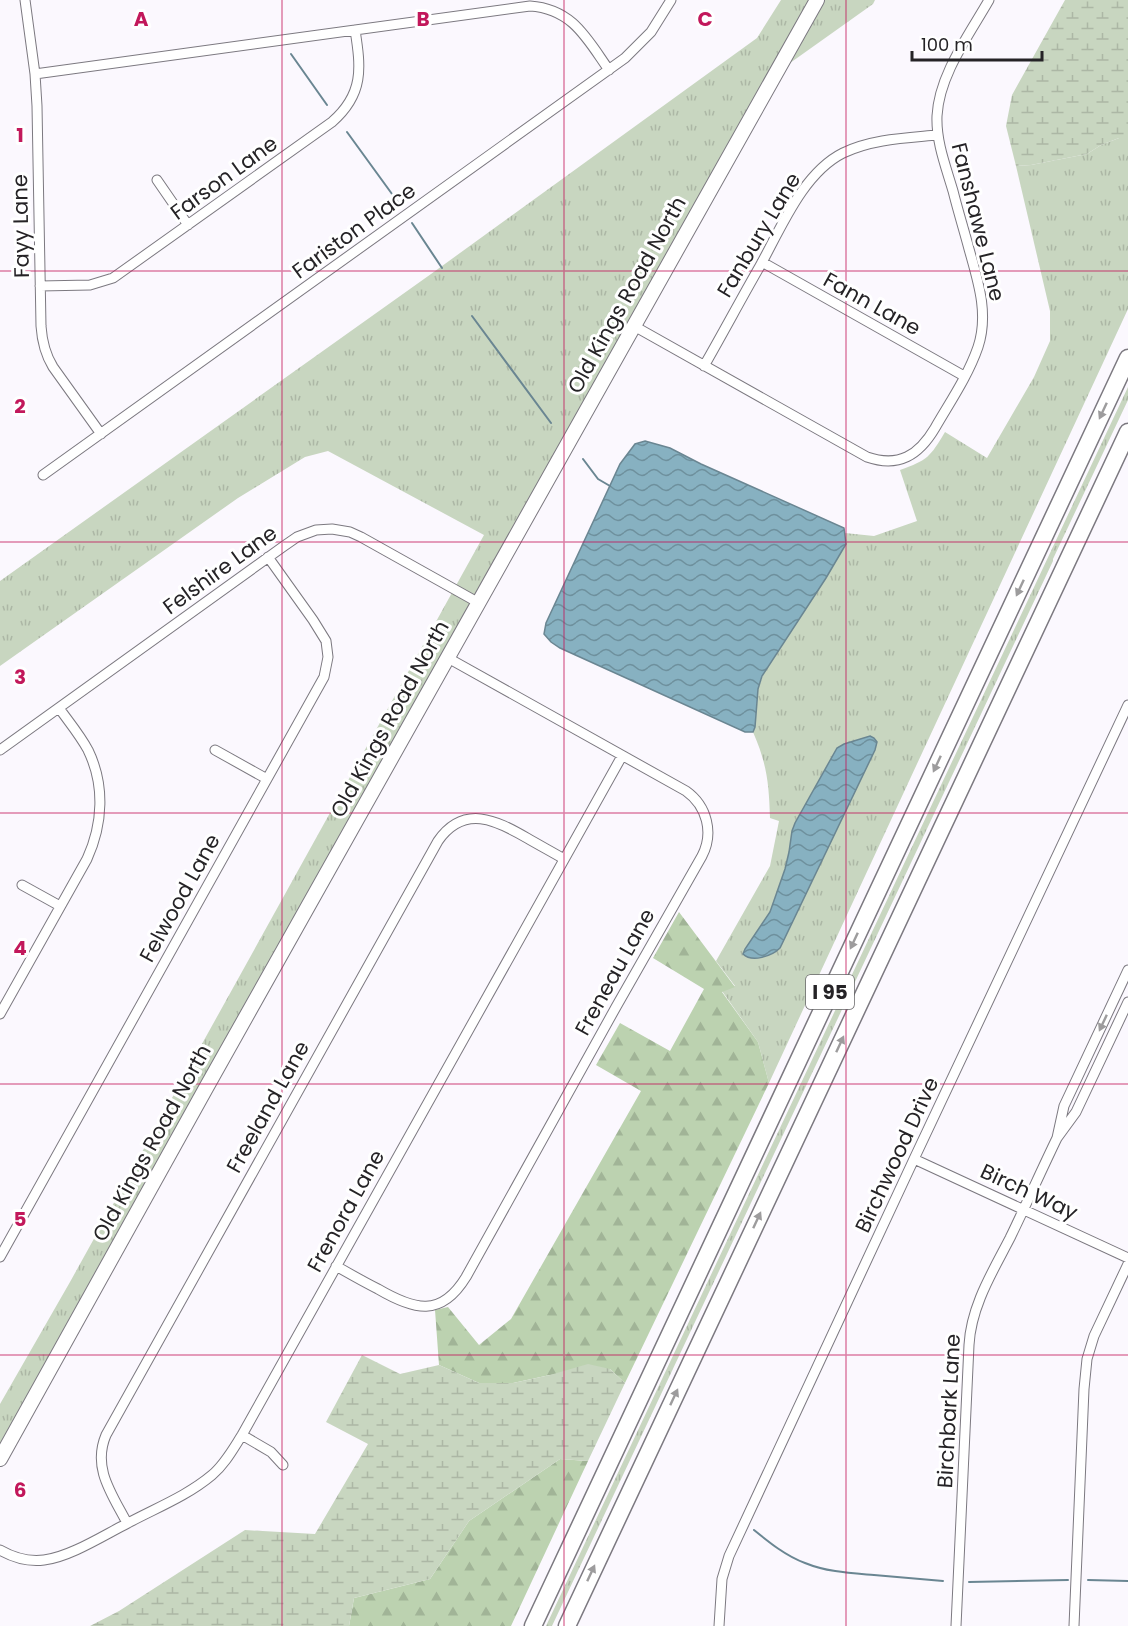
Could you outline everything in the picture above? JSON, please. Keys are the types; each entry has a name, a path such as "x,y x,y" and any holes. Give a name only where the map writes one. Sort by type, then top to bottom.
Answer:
{"highway":[{"name":"I 95","path":"532,1626 1128,358"},
{"name":"I 95","path":"567,1626 1128,432"}],"street":[{"name":"Fayy Lane","path":"25,0 35,74 38,125 42,335 48,357 58,374 101,434"},
{"name":"Fariston Place","path":"43,475 631,54 661,18 670,0"},
{"name":"Old Kings Road North","path":"0,1459 817,0"},
{"name":"Fanshawe Lane","path":"634,326 874,459 886,462 902,459 922,447 964,376 979,343 982,318 981,298 938,135 937,114 944,84 952,64 988,0"},
{"path":"35,74 513,7 542,7 574,23 609,70"},
{"name":"Farson Lane","path":"40,286 90,285 108,280 124,271 332,122 343,112 359,80 360,66 355,30"},
{"name":"Fanbury Lane","path":"704,366 801,193 817,173 833,159 849,150 871,143 938,135"},
{"path":"157,180 188,225"},
{"name":"Fann Lane","path":"762,262 964,376"},
{"name":"Felshire Lane","path":"0,750 290,541 304,534 321,530 344,531 361,537 479,603"},
{"name":"Felwood Lane","path":"0,1257 321,684 326,671 328,657 326,641 268,557"},
{"name":"Freneau Lane","path":"336,1266 409,1305 437,1304 458,1290 707,844 708,828 705,816 696,800 680,787 448,658"},
{"name":"Birchwood Drive","path":"719,1626 721,1583 726,1562 1128,705"},
{"path":"0,1014 4,999 60,906 92,847 99,821 98,780 88,752 59,708"},
{"path":"215,750 267,779"},
{"name":"Frenora Lane","path":"0,1550 18,1558 45,1560 68,1553 194,1488 223,1464 242,1435 622,756"},
{"name":"Freeland Lane","path":"127,1523 103,1476 100,1458 106,1435 438,841 460,822 487,819 503,825 564,859"},
{"path":"22,885 60,906"},
{"path":"1057,1138 1064,1106 1128,970"},
{"path":"1057,1138 1076,1112 1128,1002"},
{"name":"Birchbark Lane","path":"956,1626 969,1337 982,1296 1057,1138"},
{"name":"Birch Way","path":"914,1159 1128,1258"},
{"path":"1074,1626 1087,1359 1094,1336 1128,1264"},
{"path":"242,1435 271,1452 283,1465"}],"green space":[{"path":"781,0 811,0 0,1446 0,1404 484,535 328,451 305,457 238,498 0,666 0,581 757,38"},
{"path":"821,0 875,0 873,4 783,68"},
{"path":"1065,0 1128,0 1128,138 1119,138 1101,145 1087,154 1016,166 1006,126 1012,95"},
{"path":"1119,138 1128,138 1128,309 769,1083 758,1042 722,991 735,986 716,961 770,866 779,821 770,818 766,774 753,732 758,689 764,672 846,544 845,533 874,536 917,521 900,470 927,457 945,432 987,458 1034,377 1050,341 1050,311 1016,166 1087,154"},
{"path":"1128,387 1128,400 1053,561 552,1626 546,1626"},
{"path":"679,912 735,987 722,992 758,1042 769,1083 625,1383 610,1369 550,1375 513,1383 479,1383 439,1365 435,1310 448,1307 479,1345 511,1319 641,1091 596,1065 620,1023 670,1051 704,989 653,958"},
{"path":"362,1355 400,1374 439,1365 479,1383 513,1383 588,1364 610,1369 625,1383 588,1461 560,1459 469,1521 430,1579 354,1598 349,1626 90,1626 119,1611 245,1530 315,1534 368,1444 326,1422"},
{"path":"560,1459 588,1461 511,1626 349,1626 354,1598 430,1579 469,1521"}],"water":[{"path":"645,441 670,448 844,528 846,544 762,676 758,689 753,732 745,732 560,648 544,634 546,623 620,464 635,444"},
{"path":"870,736 877,742 875,750 780,948 762,957 747,957 743,954 745,949 770,912 785,869 795,823 837,748"}],"waterway":[{"path":"291,54 327,105"},
{"path":"347,132 400,205"},
{"path":"412,223 442,268"},
{"path":"472,316 551,423"},
{"path":"583,459 598,479 610,486"},
{"path":"754,1530 791,1557 822,1568 847,1573 943,1581"},
{"path":"969,1582 1068,1580"},
{"path":"1088,1580 1128,1581"}]}
